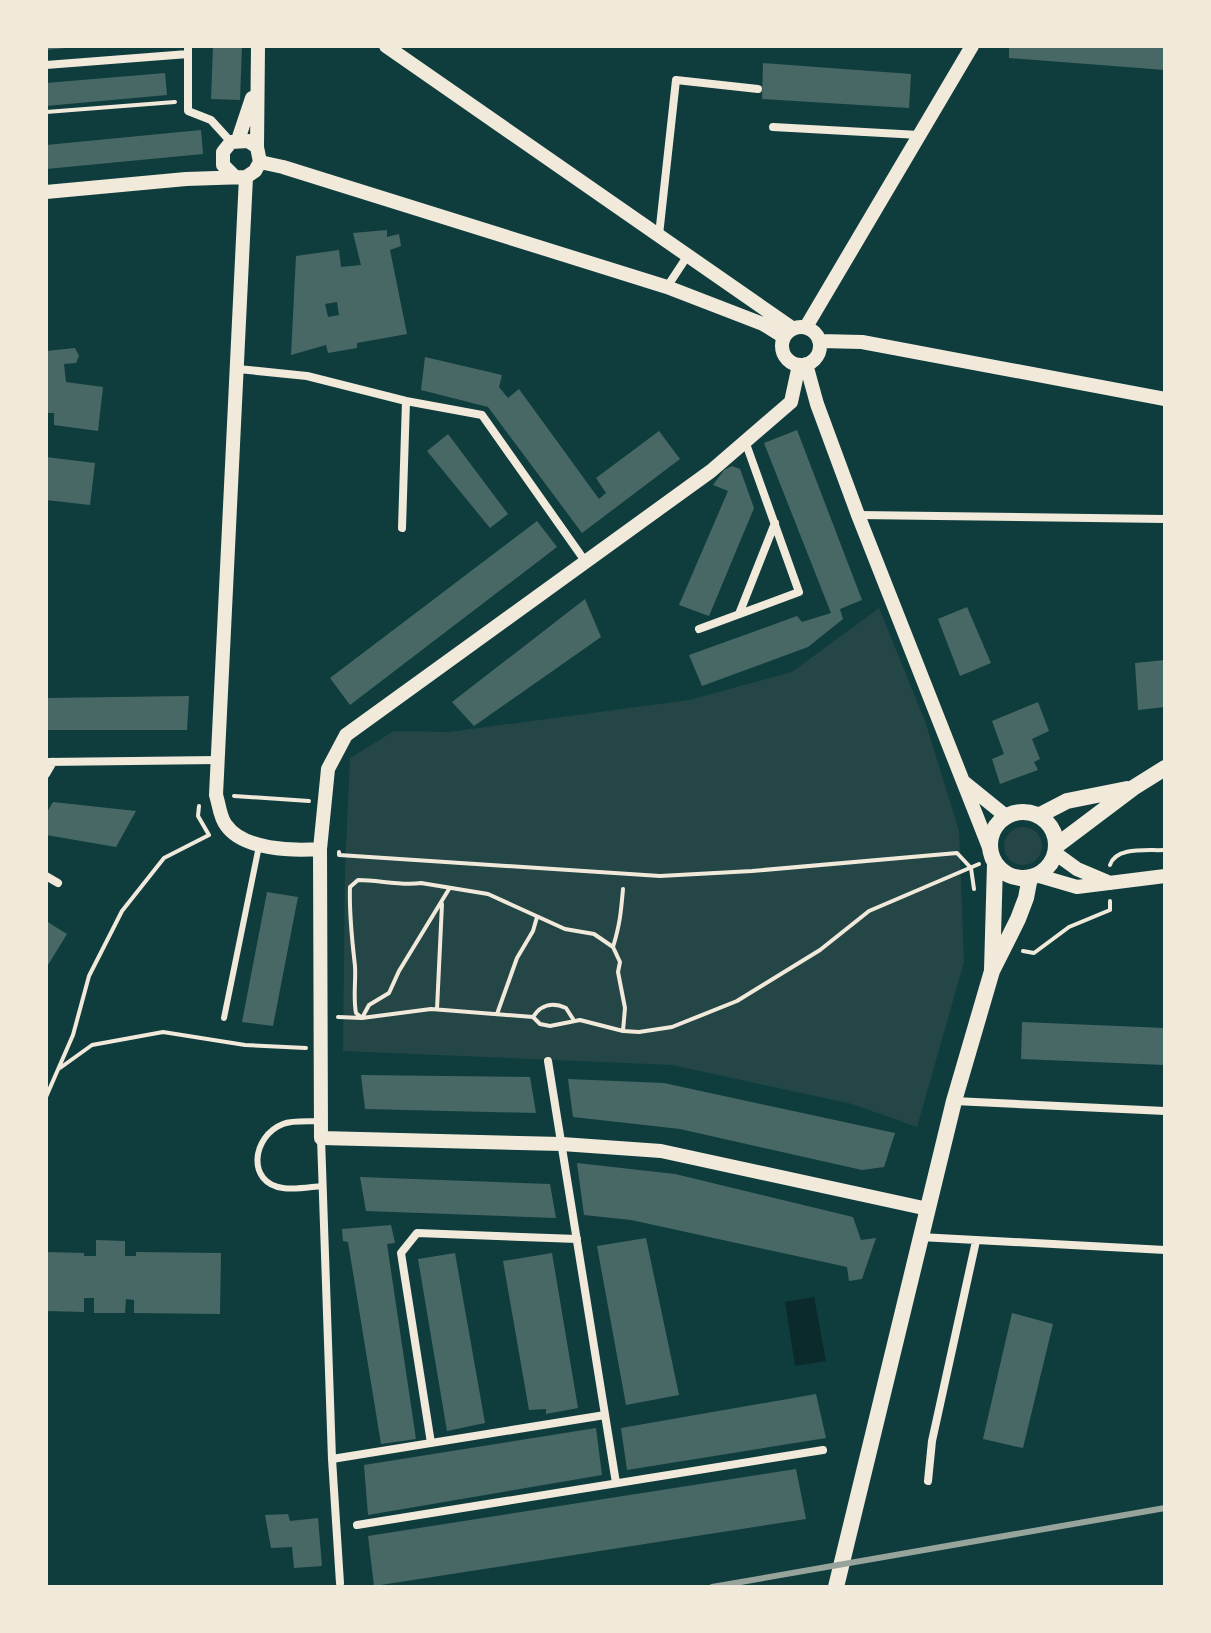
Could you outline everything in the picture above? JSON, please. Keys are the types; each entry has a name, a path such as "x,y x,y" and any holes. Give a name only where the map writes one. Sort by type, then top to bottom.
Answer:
{"main road":[{"path":"993,857 1010,876 1033,876 1048,866 1055,849 1133,788 1165,768"},
{"path":"1038,816 1067,801 1133,788"},
{"path":"992,971 993,831 1007,817 1022,812 1038,816 1051,828 1055,849"},
{"path":"836,1587 954,1101 992,971 1005,947 1033,876"}],"street":[{"path":"46,192 255,171 258,154 255,86 258,46"},
{"path":"386,46 794,331"},
{"path":"46,65 188,50 188,111 211,120 235,141 248,141 258,154 667,287 763,324 794,331 815,332 820,341 817,356 802,364 788,360 782,349 794,331 919,135 972,46"},
{"path":"659,235 676,80 758,89"},
{"path":"255,86 235,141 223,152 235,172 238,369 216,795 226,826 252,844 300,850 320,849"},
{"path":"773,127 919,135"},
{"path":"667,287 688,255"},
{"path":"820,341 862,342 1165,399"},
{"path":"340,1583 332,1459 321,1138 320,849 328,769 346,735 711,471 791,402 802,364"},
{"path":"802,364 993,857"},
{"path":"238,369 307,376 406,401 482,415 585,561"},
{"path":"402,528 406,401"},
{"path":"699,629 799,592 745,441"},
{"path":"858,515 1165,519"},
{"path":"739,614 775,523"},
{"path":"46,774 49,762 218,760"},
{"path":"962,780 1007,817"},
{"path":"1055,849 1077,869 1110,883"},
{"path":"46,876 58,883"},
{"path":"1033,876 1077,887 1165,876"},
{"path":"548,1061 616,1483"},
{"path":"954,1101 1165,1111"},
{"path":"321,1138 562,1144 661,1151 928,1209"},
{"path":"431,1443 401,1253 417,1233 577,1239"},
{"path":"920,1237 1165,1250"},
{"path":"928,1481 932,1441 976,1241"},
{"path":"332,1459 605,1415"},
{"path":"357,1525 823,1450"}],"lane":[{"path":"224,1018 259,846"},
{"path":"321,1121 284,1123 264,1136 257,1151 259,1170 269,1183 283,1188 322,1186"}],"path":[{"path":"46,112 188,101"},
{"path":"46,1097 80,1014 89,976 122,911 164,858 209,835 198,816 201,798 216,795 324,801"},
{"path":"339,841 339,855 660,876 957,853 971,868 974,894"},
{"path":"1005,947 1034,953 1069,927 1110,910 1111,859 1119,853 1165,850"},
{"path":"320,1017 362,1018 437,1009 533,1017 540,1024 550,1026 573,1019 623,1031 672,1027 737,1001 820,950 869,911 993,857"},
{"path":"362,1018 356,1013 354,1004 355,969 348,913 350,887 358,880 385,880 488,894 565,929 594,934 613,947 620,962 618,972 625,1008 623,1031"},
{"path":"362,1018 369,1005 389,993 449,889"},
{"path":"613,947 622,917 623,889"},
{"path":"437,1009 442,902"},
{"path":"497,1014 509,977 537,917"},
{"path":"533,1017 538,1009 546,1005 560,1005 573,1019"},
{"path":"59,1069 92,1045 163,1032 245,1045 320,1048"}],"shaded area":[{"path":"879,608 925,721 959,831 964,962 917,1127 852,1104 672,1065 343,1051 350,758 394,731 449,732 689,700 792,672"},
{"path":"1023,827 1036,833 1042,846 1036,859 1023,865 1010,859 1004,846 1010,833"},
{"path":"814,1297 826,1361 795,1366 785,1302"}],"building":[{"path":"46,46 66,46 66,48 46,50"},
{"path":"213,46 242,46 240,100 211,99"},
{"path":"1009,46 1165,46 1165,70 1009,58"},
{"path":"763,63 911,74 909,108 762,99"},
{"path":"165,73 167,95 46,106 46,83"},
{"path":"201,130 203,154 46,169 46,145"},
{"path":"387,230 387,237 399,234 401,246 390,250 407,334 357,343 357,348 328,353 326,345 291,355 296,256 339,250 341,267 361,265 353,233","holes":["337,302 339,315 328,317 325,304"]},
{"path":"75,348 79,356 76,363 64,364 66,382 103,387 98,431 54,425 54,413 46,413 46,351"},
{"path":"425,357 502,375 499,387 508,398 519,389 599,499 606,493 596,478 659,431 680,459 582,533 488,407 421,390"},
{"path":"797,430 862,600 840,609 843,619 808,647 702,686 689,655 797,616 802,622 831,613 764,443"},
{"path":"448,434 508,514 490,528 427,451"},
{"path":"46,457 95,463 90,505 46,500"},
{"path":"732,466 740,469 754,508 709,616 679,605 728,491 713,485 724,470"},
{"path":"537,521 557,547 350,705 330,678"},
{"path":"585,599 601,637 474,726 452,702"},
{"path":"967,607 991,663 960,676 938,619"},
{"path":"1165,660 1165,707 1138,710 1135,663"},
{"path":"189,696 187,730 46,730 46,698"},
{"path":"1038,702 1049,731 1032,739 1040,759 1034,762 1038,770 1000,784 992,759 1004,754 992,721"},
{"path":"53,802 136,811 116,847 46,835 46,814"},
{"path":"267,892 298,897 273,1026 242,1022"},
{"path":"46,921 67,934 48,965 46,964"},
{"path":"1022,1022 1165,1028 1165,1065 1021,1059"},
{"path":"361,1075 530,1077 536,1113 365,1109"},
{"path":"568,1079 664,1083 895,1133 884,1167 862,1170 680,1129 573,1117"},
{"path":"577,1163 675,1174 853,1217 861,1240 876,1238 862,1279 849,1281 847,1267 631,1220 584,1215"},
{"path":"360,1177 550,1184 556,1218 366,1211"},
{"path":"391,1225 395,1243 387,1244 416,1439 381,1444 348,1242 343,1241 342,1229"},
{"path":"646,1238 679,1395 626,1405 597,1246"},
{"path":"96,1240 125,1241 125,1256 136,1256 136,1252 221,1253 220,1314 134,1313 134,1300 126,1299 125,1313 94,1313 94,1298 84,1298 84,1312 46,1311 46,1252 96,1256"},
{"path":"455,1253 485,1423 447,1431 418,1259"},
{"path":"552,1253 578,1408 546,1414 546,1409 529,1410 503,1261"},
{"path":"1012,1313 1053,1324 1023,1448 983,1439"},
{"path":"816,1394 826,1438 627,1470 621,1428"},
{"path":"596,1428 602,1475 368,1515 364,1465"},
{"path":"796,1469 806,1519 374,1586 368,1536"},
{"path":"288,1514 290,1521 318,1518 322,1566 294,1568 292,1547 271,1548 265,1515"}],"railway":[{"path":"712,1587 1165,1508"}]}
